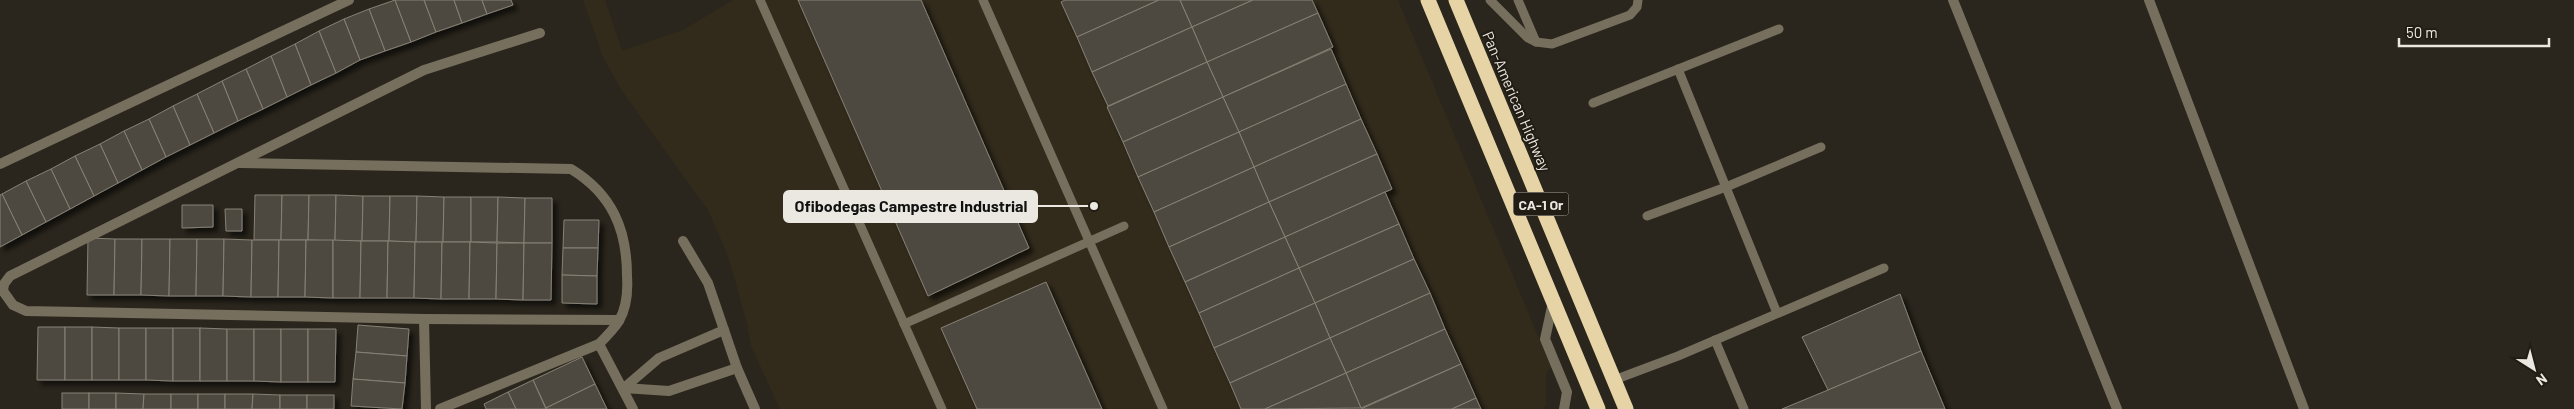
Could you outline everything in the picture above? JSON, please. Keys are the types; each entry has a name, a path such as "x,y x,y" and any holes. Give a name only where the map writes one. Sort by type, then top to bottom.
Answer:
{"highway":[{"name":"CA-1 Or","path":"1428,0 1598,409"},
{"name":"Pan-American Highway","path":"1456,0 1626,409"}],"street":[{"path":"0,164 349,0"},
{"path":"1953,0 2117,409"},
{"path":"2149,0 2304,409"},
{"path":"540,33 424,70 10,276 3,287 5,296 13,305 26,311 424,319 620,320"},
{"path":"237,163 571,169 590,181 602,195 624,236 627,248 628,293 620,320 598,344 440,409"},
{"path":"683,240 708,283 737,368 755,409"},
{"path":"1553,301 1545,339 1567,392 1564,409"},
{"path":"424,319 426,409"},
{"path":"624,388 659,358 724,330"},
{"path":"598,344 624,388 633,409"},
{"path":"624,388 669,391 737,368"}],"lane":[{"path":"760,0 942,409"},
{"path":"983,0 1163,409"},
{"path":"1490,0 1528,38 1536,42 1552,44 1630,16 1637,7 1638,0"},
{"path":"1518,0 1536,42"},
{"path":"1593,103 1779,29"},
{"path":"1678,69 1777,313"},
{"path":"1647,216 1726,187 1821,147"},
{"path":"904,324 1124,226"},
{"path":"1614,380 1715,340 1884,268"},
{"path":"1715,340 1744,409"}],"shaded area":[{"path":"583,0 605,0 622,51 683,30 733,0 1398,0 1551,367 1546,374 1546,405 1543,409 780,409 751,346 747,323 728,256 708,210 622,91 603,57"}],"building":[{"path":"395,0 411,42 385,51 369,9"},
{"path":"395,0 424,0 436,32 411,42"},
{"path":"424,0 454,0 462,23 436,32"},
{"path":"454,0 482,0 487,14 462,23"},
{"path":"482,0 511,0 513,5 487,14"},
{"path":"798,0 921,0 1029,248 928,296"},
{"path":"1065,0 1159,0 1077,37 1061,2"},
{"path":"1159,0 1180,0 1192,27 1092,72 1077,37"},
{"path":"1180,0 1253,0 1192,27"},
{"path":"1253,0 1312,0 1318,13 1207,62 1192,27"},
{"path":"369,9 385,51 360,60 344,19"},
{"path":"1318,13 1333,47 1223,97 1207,62"},
{"path":"344,19 360,60 336,73 319,31"},
{"path":"1192,27 1207,62 1108,106 1092,72"},
{"path":"319,31 336,73 311,85 295,44"},
{"path":"295,44 311,85 287,97 271,56"},
{"path":"1331,49 1346,84 1239,132 1223,97"},
{"path":"271,56 287,97 263,109 246,69"},
{"path":"1207,62 1223,97 1123,142 1107,107"},
{"path":"246,69 263,109 238,121 222,81"},
{"path":"222,81 238,121 214,133 197,94"},
{"path":"1346,84 1361,119 1254,167 1239,132"},
{"path":"197,94 214,133 190,145 173,106"},
{"path":"1223,97 1239,132 1138,177 1123,142"},
{"path":"173,106 190,145 166,157 149,119"},
{"path":"149,119 166,157 142,170 124,131"},
{"path":"1361,119 1377,154 1269,202 1254,167"},
{"path":"124,131 142,170 118,183 100,144"},
{"path":"1239,132 1254,167 1154,212 1138,177"},
{"path":"100,144 118,183 94,196 75,156"},
{"path":"1377,154 1392,189 1285,237 1269,202"},
{"path":"75,156 94,196 70,209 51,169"},
{"path":"1254,167 1269,202 1169,247 1154,212"},
{"path":"51,169 70,209 46,222 26,181"},
{"path":"26,181 46,222 22,235 2,194"},
{"path":"1385,192 1399,224 1299,268 1285,237"},
{"path":"2,194 22,235 0,247 0,195"},
{"path":"255,195 282,195 281,240 254,240"},
{"path":"282,195 309,195 308,240 281,240"},
{"path":"309,195 336,195 335,241 308,240"},
{"path":"336,195 363,196 362,241 335,241"},
{"path":"363,196 390,196 389,241 362,241"},
{"path":"390,196 417,196 416,242 389,241"},
{"path":"417,196 444,197 443,242 416,242"},
{"path":"444,197 471,197 471,242 443,242"},
{"path":"471,197 498,197 497,242 471,242"},
{"path":"498,197 525,198 524,243 497,242"},
{"path":"525,198 552,198 552,243 524,243"},
{"path":"1269,202 1285,237 1185,282 1169,247"},
{"path":"182,205 213,205 213,227 182,228"},
{"path":"225,209 242,209 242,231 226,231"},
{"path":"564,220 599,220 598,248 563,248"},
{"path":"1399,224 1414,259 1315,303 1299,268"},
{"path":"1285,237 1299,268 1199,313 1185,282"},
{"path":"88,238 115,239 114,295 87,295"},
{"path":"115,239 142,239 141,295 114,295"},
{"path":"142,239 170,239 169,296 141,295"},
{"path":"170,239 197,239 196,296 169,296"},
{"path":"197,239 224,239 223,296 196,296"},
{"path":"224,239 252,240 251,297 223,296"},
{"path":"252,240 279,240 278,297 251,297"},
{"path":"279,240 306,240 305,297 278,297"},
{"path":"306,240 333,240 333,298 305,297"},
{"path":"333,240 361,241 360,298 333,298"},
{"path":"361,241 388,241 387,298 360,298"},
{"path":"388,241 415,242 414,298 387,298"},
{"path":"415,242 442,242 441,299 414,298"},
{"path":"442,242 470,242 469,299 441,299"},
{"path":"470,242 497,243 496,299 469,299"},
{"path":"497,243 524,243 523,300 496,299"},
{"path":"524,243 552,243 551,300 523,300"},
{"path":"563,248 598,248 597,276 562,275"},
{"path":"1414,259 1430,293 1330,338 1315,303"},
{"path":"1299,268 1315,303 1214,348 1199,313"},
{"path":"562,275 597,276 597,304 562,303"},
{"path":"1046,282 1102,409 977,409 941,328"},
{"path":"1430,293 1445,329 1346,373 1330,338"},
{"path":"1900,294 1921,351 1828,390 1802,337"},
{"path":"1315,303 1330,338 1230,383 1214,348"},
{"path":"358,325 409,329 407,356 356,352"},
{"path":"38,327 65,327 65,380 37,380"},
{"path":"65,327 92,327 92,380 65,380"},
{"path":"92,327 119,328 119,380 92,380"},
{"path":"119,328 146,328 146,380 119,380"},
{"path":"146,328 173,328 173,381 146,380"},
{"path":"173,328 200,328 200,381 173,381"},
{"path":"200,328 227,329 227,381 200,381"},
{"path":"227,329 254,329 254,381 227,381"},
{"path":"254,329 281,329 281,382 254,381"},
{"path":"281,329 308,329 308,382 281,382"},
{"path":"308,329 336,329 335,382 308,382"},
{"path":"1445,329 1461,364 1361,408 1346,373"},
{"path":"1330,338 1346,373 1265,409 1241,409 1230,383"},
{"path":"1921,351 1945,409 1782,409 1828,390"},
{"path":"356,352 407,356 405,383 353,379"},
{"path":"582,357 595,384 546,408 533,380"},
{"path":"1461,364 1476,398 1452,409 1361,409"},
{"path":"1346,373 1361,408 1265,409"},
{"path":"353,379 405,383 402,409 351,406"},
{"path":"533,380 546,409 516,409 508,392"},
{"path":"595,384 607,409 546,409 546,408"},
{"path":"508,392 516,409 486,409 484,404"},
{"path":"62,393 89,393 89,409 62,409"},
{"path":"89,393 116,393 116,409 89,409"},
{"path":"116,393 144,394 143,409 116,409"},
{"path":"144,394 171,394 171,409 143,409"},
{"path":"171,394 198,394 198,409 171,409"},
{"path":"198,394 225,394 225,409 198,409"},
{"path":"225,394 253,394 252,409 225,409"},
{"path":"253,394 280,395 280,409 252,409"},
{"path":"280,395 307,395 307,409 280,409"},
{"path":"307,395 334,395 334,409 307,409"},
{"path":"1476,398 1481,409 1452,409"}],"place":[{"name":"Ofibodegas Campestre Industrial","path":"1094,206"}]}
